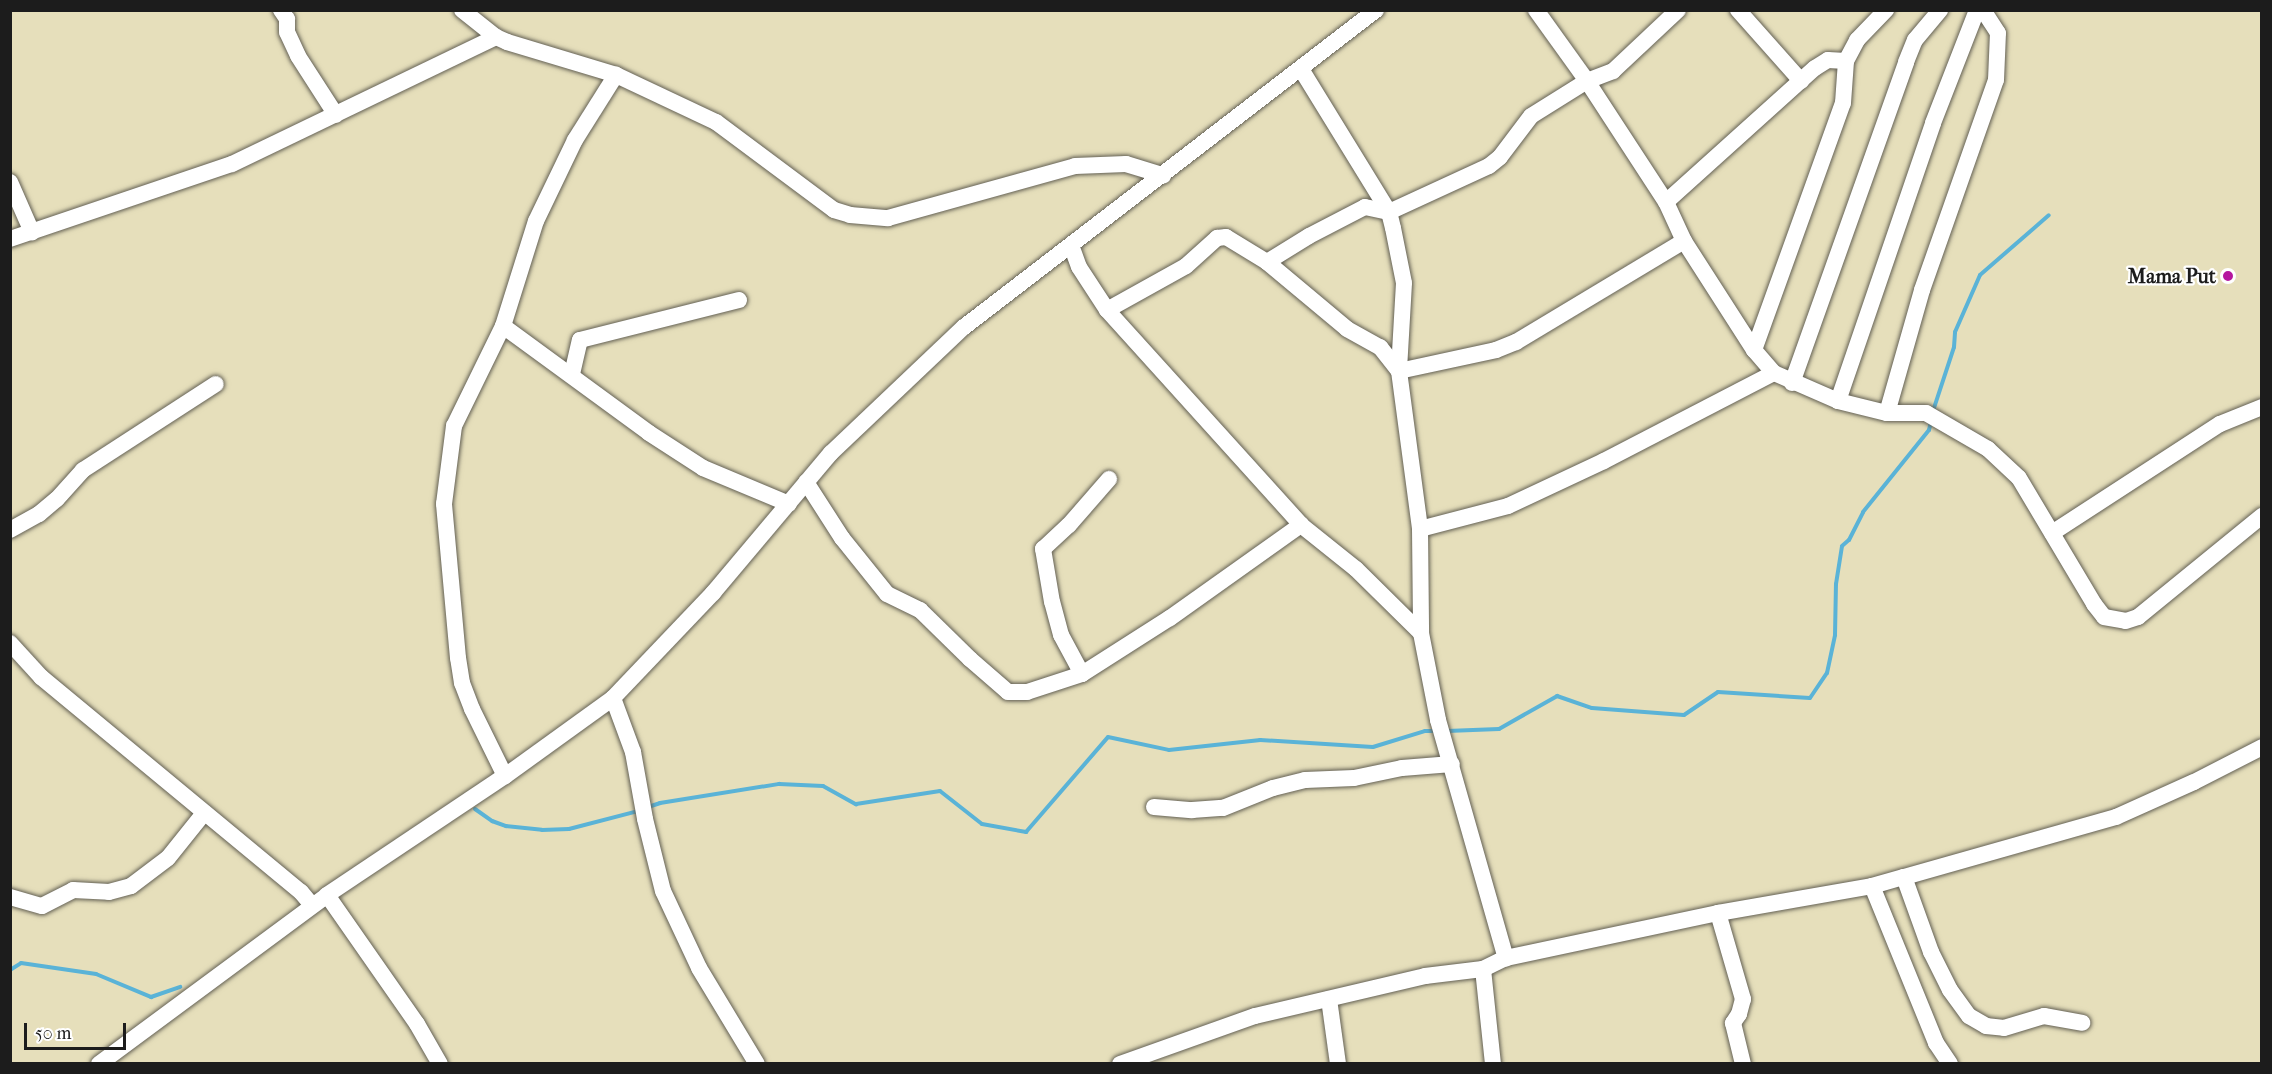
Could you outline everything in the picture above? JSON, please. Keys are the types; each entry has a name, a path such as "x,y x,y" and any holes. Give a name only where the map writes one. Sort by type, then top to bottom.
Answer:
{"street":[{"path":"281,10 287,19 287,32 298,56 336,115"},
{"path":"462,10 496,37 616,75 716,122 834,210 850,215 888,218 1075,166 1126,164 1163,175"},
{"path":"99,1064 312,905 505,776 614,698 713,594 831,453 964,327 1376,10"},
{"path":"1536,10 1587,81 1666,202 1684,241 1754,350 1774,373 1792,383 1838,401 1887,413 1934,417 1988,449 2019,478 2104,617 2126,621 2138,617 2262,516"},
{"path":"1267,262 1308,236 1365,207 1389,212 1489,166 1500,157 1531,116 1587,81 1613,71 1678,10"},
{"path":"1738,10 1801,81"},
{"path":"1754,350 1843,103 1846,61 1857,40 1886,10"},
{"path":"1792,383 1905,62 1915,40 1941,10"},
{"path":"1838,401 1933,123 1977,10"},
{"path":"1887,413 1922,290 1996,80 1998,33 1983,10"},
{"path":"10,239 232,164 496,37"},
{"path":"1666,202 1801,81 1828,60 1846,61"},
{"path":"1301,69 1389,212 1404,283 1399,371 1420,529 1421,633 1438,720 1506,958"},
{"path":"505,776 462,683 444,504 454,426 503,326 536,221 575,140 616,75"},
{"path":"10,182 32,232"},
{"path":"1107,310 1186,266 1221,237 1226,237 1267,262 1347,329 1380,347 1399,371"},
{"path":"1399,371 1496,350 1516,342 1684,241"},
{"path":"1071,245 1079,267 1107,310 1301,525 1356,569 1421,633"},
{"path":"572,374 580,340 739,300"},
{"path":"503,326 572,374 649,433 703,468 789,504"},
{"path":"1420,529 1508,506 1604,461 1774,373"},
{"path":"10,530 39,514 83,470 216,384"},
{"path":"2052,533 2220,424 2262,407"},
{"path":"1082,674 1061,635 1047,582 1042,549 1069,525 1109,479"},
{"path":"807,482 842,538 887,594 920,610 1008,692 1026,692 1082,674 1170,618 1301,525"},
{"path":"10,643 41,678 301,892 312,905"},
{"path":"614,698 633,752 645,819 663,891 699,968 757,1064"},
{"path":"1120,1064 1255,1016 1425,976 1483,969 1506,958 1718,913 1872,886 2116,817 2194,782 2262,747"},
{"path":"1154,807 1191,810 1223,808 1273,788 1305,780 1354,778 1402,768 1452,764"},
{"path":"10,897 42,906 72,890 109,892 131,886 168,858 204,813"},
{"path":"1904,877 1931,952 1950,990 1969,1016 1986,1026 2004,1028 2044,1016 2082,1023"},
{"path":"1872,886 1936,1043 1950,1064"},
{"path":"327,895 417,1024 440,1064"},
{"path":"1718,913 1743,999 1739,1014 1733,1023 1743,1064"},
{"path":"1483,969 1493,1064"},
{"path":"1329,999 1338,1064"}],"waterway":[{"path":"1933,411 1954,347 1955,332 1980,275 2049,215"},
{"path":"1447,731 1499,729 1557,696 1592,708 1684,715 1718,692 1810,698 1827,673 1835,635 1836,584 1842,546 1849,540 1863,512 1929,430 1931,422"},
{"path":"648,807 660,803 779,784 823,786 856,804 940,791 982,824 1026,832 1108,737 1169,750 1260,740 1373,747 1425,731 1436,731"},
{"path":"475,809 492,821 506,826 542,830 569,829 638,811"},
{"path":"10,970 21,963 96,974 151,997 180,987"}],"place":[{"name":"Mama Put","path":"2228,276"}]}
